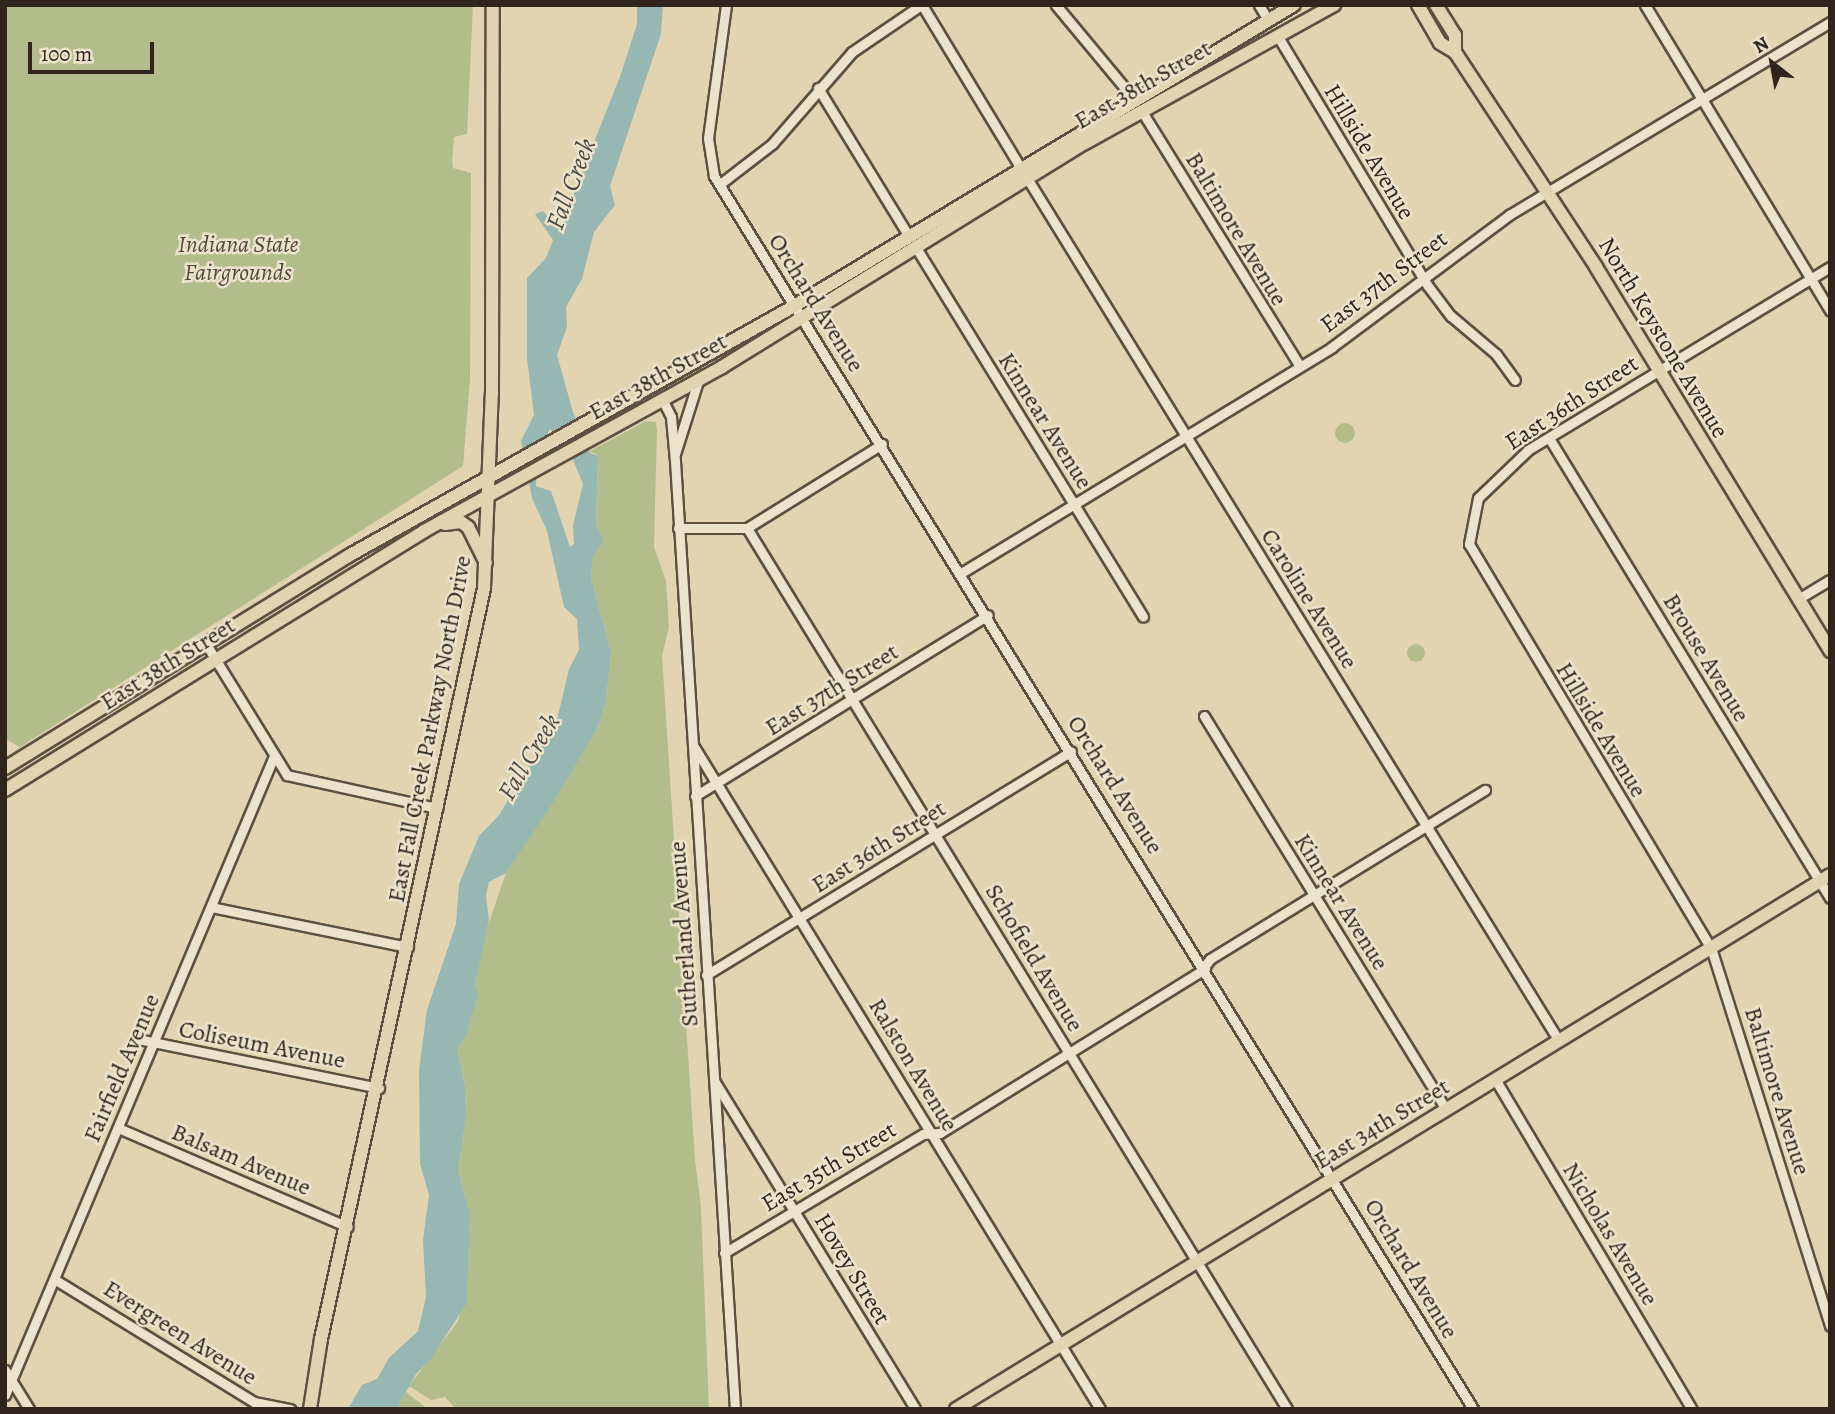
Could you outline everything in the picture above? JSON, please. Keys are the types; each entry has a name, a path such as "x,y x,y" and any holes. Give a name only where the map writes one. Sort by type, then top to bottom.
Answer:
{"main road":[{"name":"East Fall Creek Parkway North Drive","path":"310,1409 321,1339 379,1088 486,563 493,5"},
{"name":"East 38th Street","path":"5,768 206,644 513,461 911,241 1138,105 1294,5"},
{"name":"East 38th Street","path":"1138,105 1334,5"},
{"name":"North Keystone Avenue","path":"1418,5 1440,43 1455,52 1546,192 1659,370 1830,650"},
{"name":"North Keystone Avenue","path":"1436,5 1455,35 1455,52"},
{"name":"East 38th Street","path":"5,790 425,531 699,380 804,318 911,241"},
{"path":"425,531 461,522 471,530 486,563"},
{"name":"East 34th Street","path":"956,1409 1825,878"}],"street":[{"name":"Orchard Avenue","path":"726,5 708,145 709,161 720,184 1205,968 1473,1409"},
{"path":"720,184 772,144 818,88 859,45 921,5"},
{"name":"Caroline Avenue","path":"921,5 1559,1041"},
{"name":"Baltimore Avenue","path":"1056,5 1138,105 1300,366"},
{"path":"1259,5 1268,20"},
{"path":"1645,5 1830,310"},
{"name":"East 37th Street","path":"961,573 1300,366 1424,279 1478,236 1546,192 1830,22"},
{"name":"Hillside Avenue","path":"1277,35 1443,307 1496,354 1514,380"},
{"name":"Kinnear Avenue","path":"818,88 1143,616"},
{"name":"East 36th Street","path":"1471,530 1483,492 1528,450 1830,267"},
{"name":"Sutherland Avenue","path":"675,456 699,380"},
{"name":"Sutherland Avenue","path":"663,399 671,416 675,456 735,1409"},
{"name":"Brouse Avenue","path":"1549,438 1825,878 1830,898"},
{"path":"678,528 747,528 882,444"},
{"name":"Schofield Avenue","path":"747,528 1287,1409"},
{"name":"Hillside Avenue","path":"1471,530 1471,554 1711,948"},
{"path":"1798,599 1830,580"},
{"name":"East 37th Street","path":"695,796 988,615"},
{"path":"206,644 274,756 295,779 437,808"},
{"name":"Kinnear Avenue","path":"1204,716 1446,1110"},
{"name":"Ralston Avenue","path":"691,743 1100,1409"},
{"name":"East 36th Street","path":"706,975 1071,751"},
{"name":"Fairfield Avenue","path":"5,1395 274,756"},
{"name":"East 35th Street","path":"724,1253 923,1133 933,1134 1071,1054 1314,895 1485,790"},
{"path":"211,907 408,947"},
{"name":"Baltimore Avenue","path":"1711,948 1830,1326"},
{"name":"Coliseum Avenue","path":"138,1039 379,1088"},
{"name":"Hovey Street","path":"713,1078 915,1409"},
{"name":"Nicholas Avenue","path":"1496,1079 1692,1409"},
{"name":"Balsam Avenue","path":"118,1128 348,1227"},
{"name":"Evergreen Avenue","path":"55,1278 254,1402 290,1409"},
{"path":"5,1370 29,1409"},
{"path":"243,1409 254,1402"}],"green space":[{"name":"Indiana State Fairgrounds","path":"5,5 473,5 467,134 454,137 452,162 453,168 471,173 470,379 463,466 20,747 5,739"},
{"path":"646,421 656,422 657,430 654,547 666,581 669,627 662,656 695,1160 701,1207 709,1409 456,1409 445,1397 431,1400 409,1386 458,1321 467,1288 470,1214 458,1170 466,1119 465,1084 457,1050 466,1036 484,937 506,873 598,727 606,702 611,652 591,578 593,557 602,540 596,525 598,456 590,451"},
{"path":"1345,423 1352,426 1355,433 1352,440 1345,443 1338,440 1335,433 1338,426"},
{"path":"1416,644 1423,646 1423,660 1416,662 1409,660 1407,653 1409,646"},
{"path":"406,1392 428,1409 397,1409"}],"water":[{"name":"Fall Creek","path":"637,5 663,5 661,34 610,186 615,205 594,232 582,279 566,307 567,327 557,355 573,412 590,453 598,456 596,525 603,540 593,557 591,578 611,652 606,702 598,727 554,801 506,873 489,882 486,896 489,920 475,985 478,995 466,1036 457,1050 465,1084 466,1119 458,1170 470,1214 467,1303 430,1360 416,1374 397,1409 348,1409 362,1385 377,1379 389,1358 418,1331 426,1297 423,1240 429,1195 420,1164 419,1070 427,1010 456,924 459,884 479,836 499,815 557,720 569,669 579,650 577,619 564,607 547,531 532,498 521,441 534,415 527,358 527,278 546,258 553,240 535,214 543,211 557,227 563,220 621,74 637,24","holes":["550,429 568,448 583,484 573,525 574,544 570,547 551,491 536,486 538,449"]}]}
